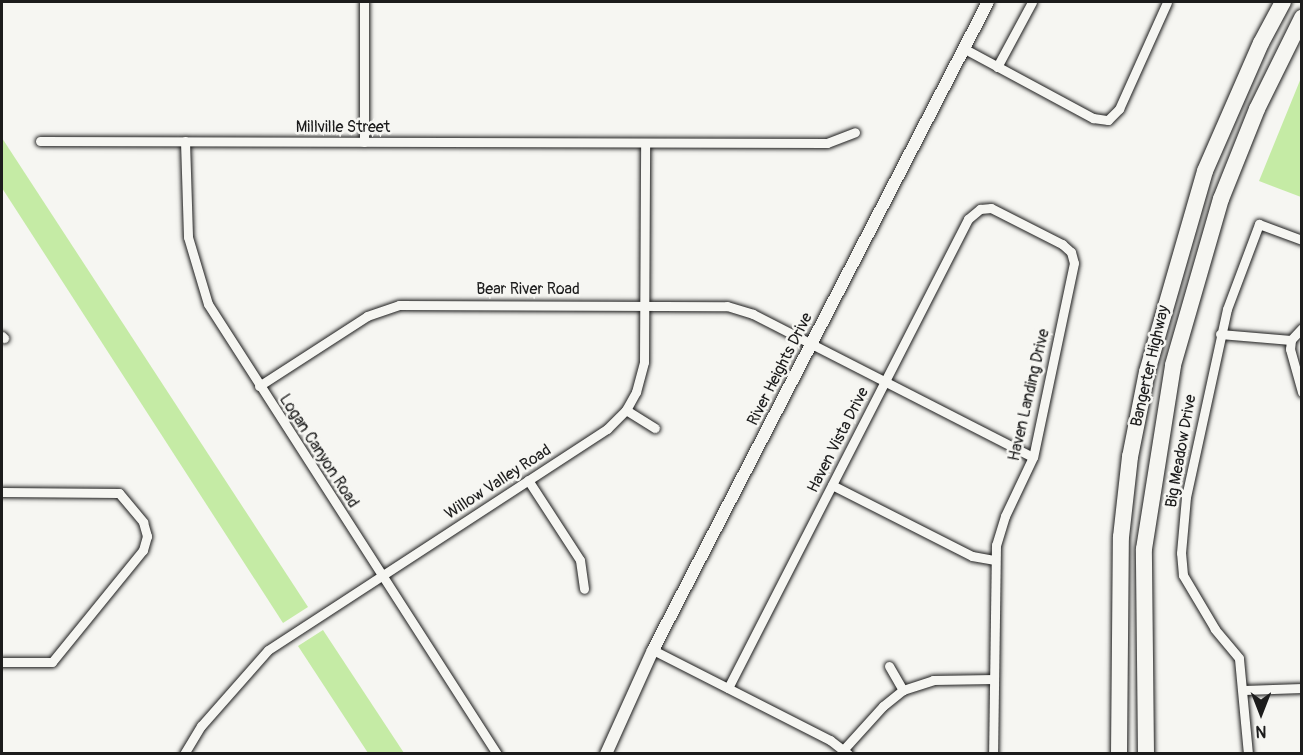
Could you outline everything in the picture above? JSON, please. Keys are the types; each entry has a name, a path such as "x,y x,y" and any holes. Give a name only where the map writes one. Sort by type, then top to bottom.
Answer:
{"highway":[{"name":"Bangerter Highway","path":"1117,753 1123,518 1146,372 1205,171 1261,43 1283,2"},
{"name":"Bangerter Highway","path":"1146,753 1144,549 1154,468 1187,310 1242,145 1302,18"},
{"path":"1143,623 1158,753"}],"street":[{"path":"364,2 364,142"},
{"name":"River Heights Drive","path":"606,753 653,650 988,2"},
{"path":"997,67 1032,2"},
{"path":"963,48 1093,118 1108,120 1119,109 1167,2"},
{"name":"Millville Street","path":"40,141 827,144 855,132"},
{"name":"Logan Canyon Road","path":"185,141 186,218 196,273 216,319 497,753"},
{"name":"Willow Valley Road","path":"184,753 201,726 258,658 607,429 626,410 642,372 645,305 645,143"},
{"name":"Haven Landing Drive","path":"980,209 996,210 1053,239 1067,247 1073,257 1033,458 1005,516 994,560 993,753"},
{"name":"Haven Vista Drive","path":"728,688 968,219 980,209"},
{"name":"Big Meadow Drive","path":"1248,753 1244,690 1239,658 1192,594 1181,561 1189,470 1220,334 1259,224 1302,240"},
{"name":"Bear River Road","path":"259,386 367,316 399,305 727,306 753,314 1033,458"},
{"path":"1302,328 1291,340 1294,371 1302,392"},
{"path":"1220,334 1291,340"},
{"path":"626,410 655,428"},
{"path":"528,480 580,560 584,589"},
{"path":"832,485 972,556 994,560"},
{"path":"2,492 122,495 145,526 143,550 52,662 2,662"},
{"path":"653,650 846,751 883,706 903,690 933,680 994,679"},
{"path":"889,666 903,690"},
{"path":"1244,690 1302,688"}],"green space":[{"path":"1301,78 1301,197 1259,181"},
{"path":"2,138 308,607 283,623 2,188"},
{"path":"323,630 404,753 368,753 298,646"}]}
